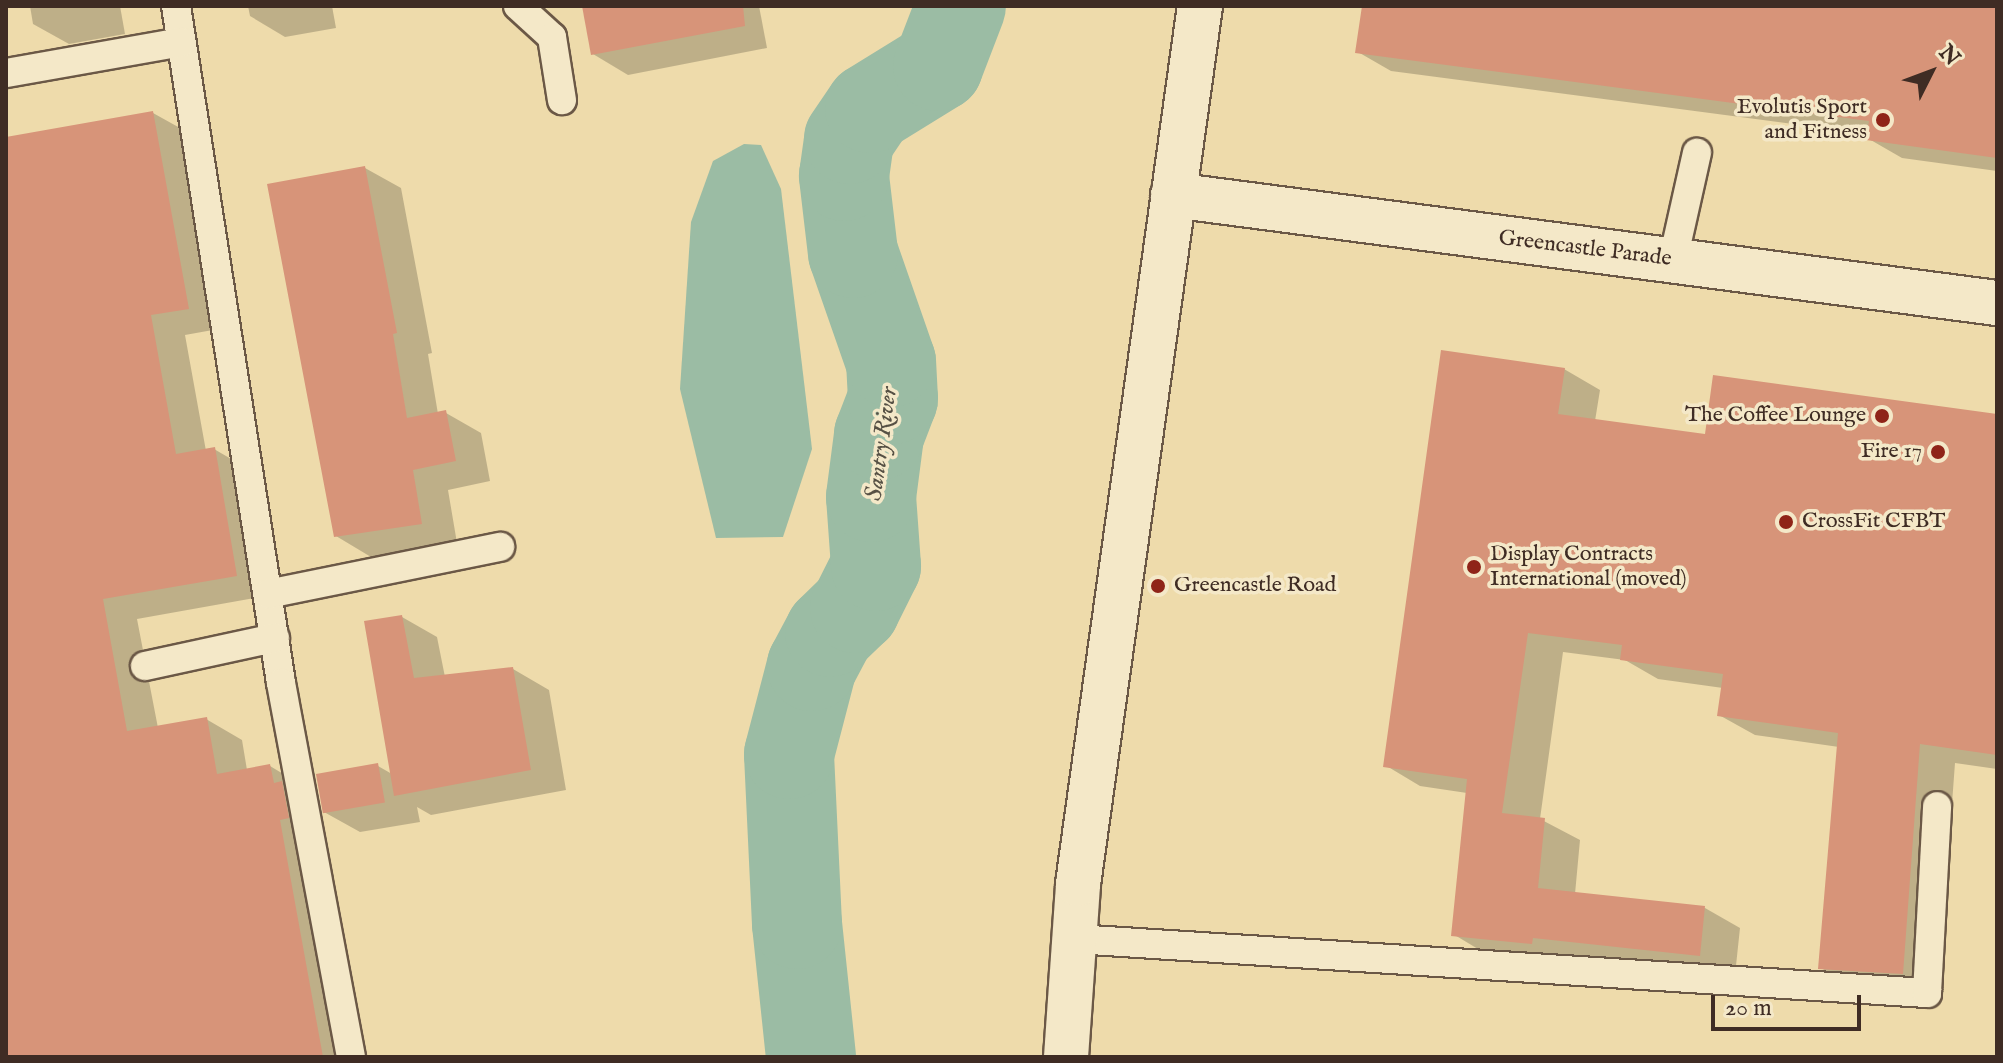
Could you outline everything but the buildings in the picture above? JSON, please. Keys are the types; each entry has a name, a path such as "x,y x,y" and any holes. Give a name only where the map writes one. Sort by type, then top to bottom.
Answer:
{"street":[{"path":"1066,1057 1075,939 1200,6"},
{"name":"Greencastle Parade","path":"1173,195 1997,303"}],"lane":[{"path":"176,6 275,638 351,1057"},
{"path":"518,6 552,37 562,100"},
{"path":"6,73 181,42"},
{"path":"1673,260 1697,153"},
{"path":"268,594 500,547"},
{"path":"145,666 275,638"},
{"path":"1075,939 1927,993 1937,806"}],"shaded area":[{"path":"744,144 761,145 781,189 812,449 783,537 716,538 680,389 691,222 713,161"}],"waterway":[{"name":"Santry River","path":"811,1057 797,924 789,754 812,666 830,632 855,608 876,566 871,497 879,435 893,399 891,362 853,253 844,176 849,139 870,108 938,66 961,6"}],"place":[{"name":"Evolutis Sport and Fitness","path":"1883,120"},
{"name":"The Coffee Lounge","path":"1882,416"},
{"name":"Fire 17","path":"1938,452"},
{"name":"CrossFit CFBT","path":"1786,522"},
{"name":"Display Contracts International (moved)","path":"1474,567"},
{"name":"Greencastle Road","path":"1158,586"}]}
